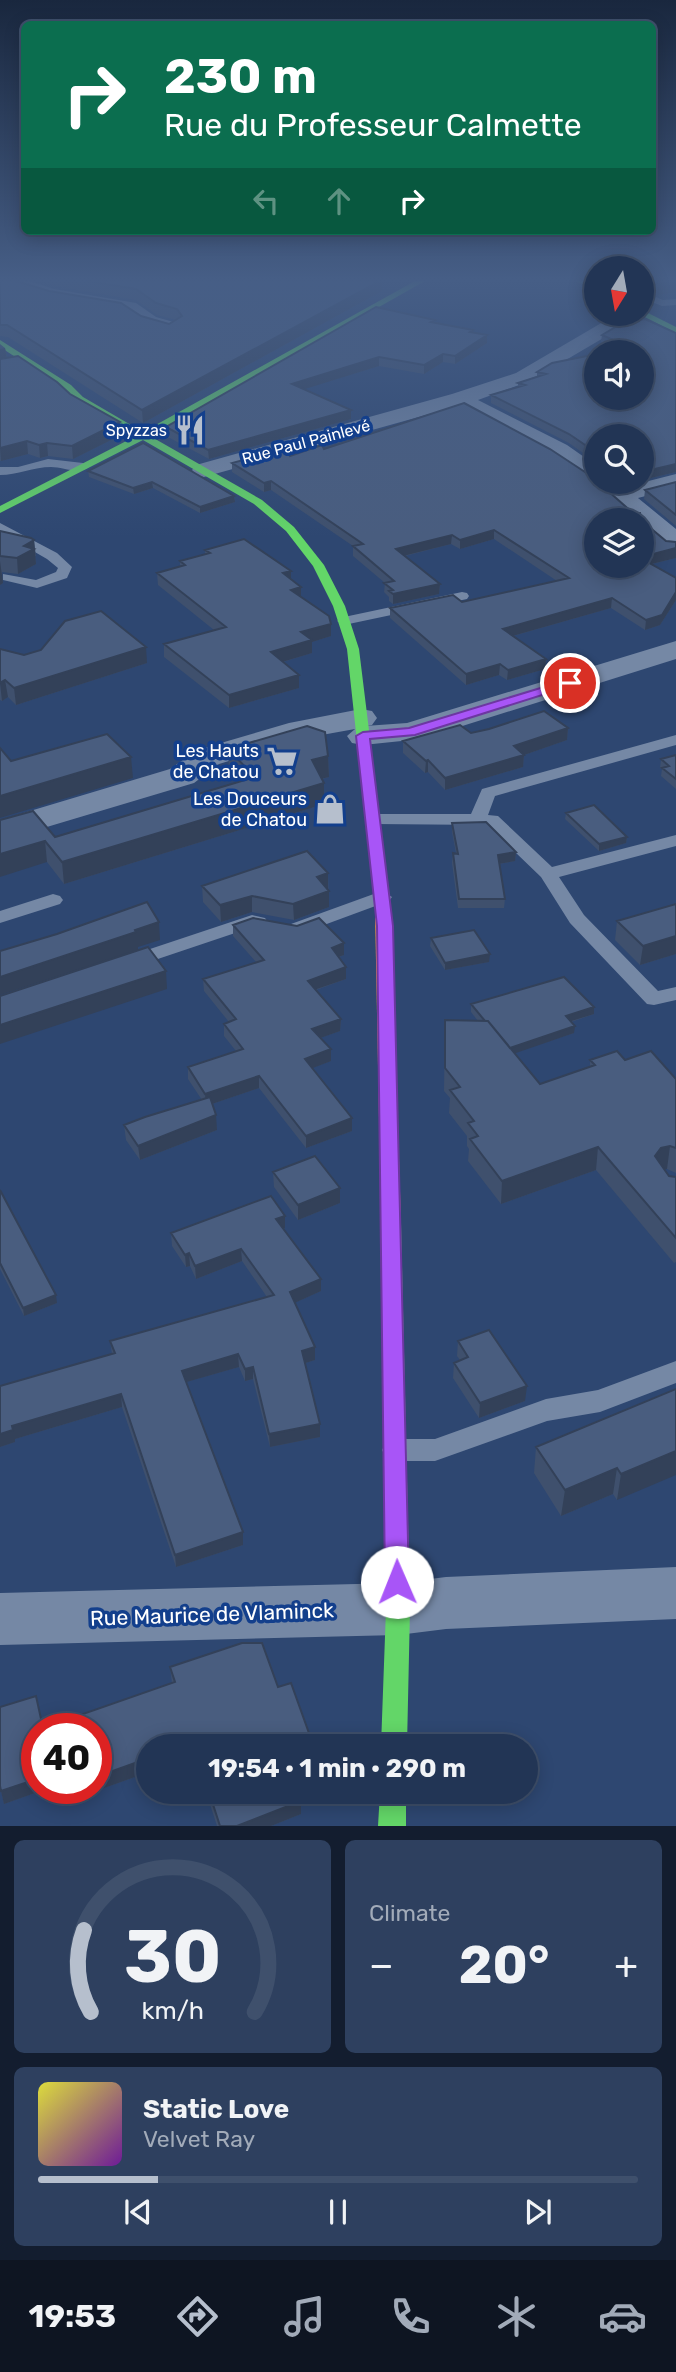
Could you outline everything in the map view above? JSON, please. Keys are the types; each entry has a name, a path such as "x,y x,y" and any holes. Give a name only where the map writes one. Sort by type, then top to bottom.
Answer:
{"street":[{"path":"37,366 80,398 258,502 290,529 318,565 344,621 353,649 382,897 388,1032 393,1450 398,1609 394,1734"},
{"path":"0,510 268,366"},
{"name":"Rue Paul Painlevé","path":"204,470 460,399 545,366"},
{"path":"460,399 559,450 584,468"},
{"path":"654,483 676,481"},
{"path":"619,494 676,542"},
{"path":"0,831 182,776 208,757 300,730 362,727 410,732 676,650"},
{"name":"Rue Maurice de Vlaminck","path":"0,1619 398,1609 446,1603 676,1593"},
{"path":"392,1826 393,1804"}],"lane":[{"path":"0,471 18,471 48,463 83,467"},
{"path":"2,531 52,556 65,567 62,575 37,584 8,577"},
{"path":"344,621 463,596"},
{"path":"478,818 488,793 676,740"},
{"path":"374,819 492,820 548,874 578,919 654,999 676,993"},
{"path":"548,874 676,840"},
{"path":"106,970 252,921 296,929 382,897"},
{"path":"0,916 53,900"},
{"path":"393,1450 435,1450 546,1410 600,1401 676,1372"}],"building":[{"path":"0,366 33,366 70,394 120,422 72,446 47,443 39,445 27,441 0,448"},
{"path":"72,366 223,366 142,410"},
{"path":"272,366 349,366 292,384 351,410 208,450 166,427"},
{"path":"547,366 584,366 584,410 654,410 654,366 676,366 676,464 654,469 654,424 584,424 584,444 491,395 525,385 518,383 546,374 537,372"},
{"path":"464,403 550,449 584,471 584,494 611,494 627,508 584,508 584,578 654,578 654,566 676,578 676,592 662,615 646,620 612,598 503,629 546,659 508,670 500,664 466,674 390,608 453,595 462,602 569,578 494,530 460,540 452,535 396,549 440,584 393,594 389,591 393,590 384,583 394,581 353,546 363,544 271,481 264,483 232,463 302,444 288,452 290,456 322,445 324,449"},
{"path":"143,443 234,496 200,507 152,482 133,488 88,471"},
{"path":"676,482 676,515 650,494 654,494 654,488"},
{"path":"0,531 31,538 34,540 24,546 34,549 17,558 0,556"},
{"path":"654,531 666,541 676,542 676,548 654,554"},
{"path":"244,539 291,571 283,573 301,587 291,590 329,616 331,624 301,632 312,640 271,652 299,675 229,695 164,644 226,627 157,573 185,565 180,561 210,553 205,550"},
{"path":"101,611 146,647 14,688 5,680 0,683 0,649 24,655 41,650 65,621"},
{"path":"544,711 568,728 514,746 524,755 445,778 428,760 403,741 460,725 471,733"},
{"path":"307,726 325,732 328,756 312,760 324,783 62,862 45,841 0,854 0,820 33,811 55,837 255,777 228,749"},
{"path":"107,734 131,757 0,796 0,748 11,761"},
{"path":"676,755 676,779 662,768 669,766 661,759"},
{"path":"594,805 627,837 599,844 566,813"},
{"path":"486,822 516,852 498,855 505,899 459,899 453,853 458,854 452,823"},
{"path":"307,851 328,873 317,877 329,891 293,904 252,896 220,905 202,886"},
{"path":"147,902 159,922 0,977 0,951"},
{"path":"676,904 676,936 643,946 617,921"},
{"path":"253,918 297,926 319,918 344,943 332,948 346,967 308,981 341,1019 312,1029 331,1049 305,1059 352,1118 306,1136 259,1076 205,1094 188,1067 243,1049 224,1024 236,1019 203,979 264,960 233,925"},
{"path":"474,930 490,954 445,963 431,938"},
{"path":"148,947 166,971 0,1025 0,996"},
{"path":"564,977 594,1007 566,1016 575,1026 510,1048 471,1004"},
{"path":"445,1020 488,1021 540,1084 595,1065 590,1060 617,1051 625,1060 651,1051 676,1079 676,1148 661,1148 655,1156 669,1176 676,1177 676,1238 598,1147 502,1181 470,1139 478,1136 468,1123 474,1121 450,1090 460,1087 445,1068"},
{"path":"210,1097 216,1115 138,1146 124,1125 145,1117"},
{"path":"315,1156 340,1188 298,1205 273,1172"},
{"path":"0,1190 56,1295 23,1308 0,1263"},
{"path":"271,1196 285,1216 276,1219 321,1279 290,1292 315,1347 302,1351 320,1424 269,1434 253,1367 245,1369 238,1354 182,1371 243,1532 175,1555 121,1394 12,1426 13,1430 0,1434 0,1386 115,1353 110,1341 274,1295 241,1249 195,1266 189,1253 185,1255 171,1233"},
{"path":"489,1330 527,1386 480,1403 454,1363 468,1357 458,1341"},
{"path":"676,1389 676,1451 621,1474 617,1468 565,1490 536,1447"},
{"path":"242,1643 262,1643 278,1687 291,1683 309,1734 136,1734 136,1763 112,1771 112,1713 86,1713 175,1682 170,1667"},
{"path":"36,1696 40,1713 21,1713 21,1784 1,1791 0,1707"},
{"path":"213,1804 293,1804 237,1826 220,1826"}],"traffic: fast":[{"path":"36,366 68,387 80,399 258,502 290,529 318,565 339,606 353,649 383,909"},
{"path":"0,510 119,449 268,366"},
{"path":"391,1223 398,1609 394,1734"},
{"path":"392,1826 393,1804"}],"traffic: slow":[{"path":"383,909 391,1223"}],"place":[{"name":"Spyzzas","path":"190,430"},
{"name":"Les Hauts de Chatou","path":"282,761"},
{"name":"Les Douceurs de Chatou","path":"330,809"}],"route":[{"path":"397,1582 385,926 363,736 410,732 570,683"}]}
